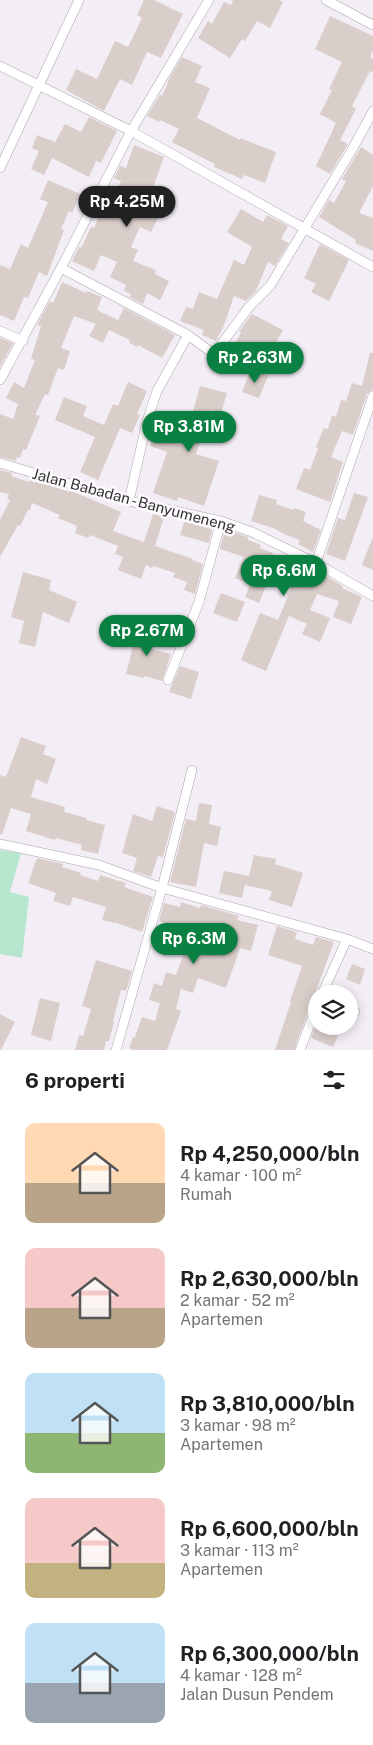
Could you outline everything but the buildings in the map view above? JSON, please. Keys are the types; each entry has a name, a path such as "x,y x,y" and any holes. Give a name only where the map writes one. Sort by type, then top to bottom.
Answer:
{"street":[{"path":"0,168 80,0"},
{"path":"0,380 23,341 131,131 209,0"},
{"path":"326,0 373,25"},
{"path":"0,66 131,131 373,267"},
{"path":"214,354 249,307 270,286 373,112"},
{"path":"61,268 188,335 230,366"},
{"path":"0,331 23,341"},
{"path":"129,501 149,413 157,391 188,335"},
{"path":"316,563 373,396"},
{"name":"Jalan Babadan - Banyumeneng","path":"0,463 129,501 221,521 252,532 372,593"},
{"path":"168,680 199,602 221,521"},
{"path":"116,1050 162,888 192,770"},
{"path":"0,844 99,864 162,888 346,939 373,949"},
{"path":"326,985 346,939"},
{"path":"300,1050 308,1029"}],"green space":[{"path":"0,850 21,853 10,892 29,897 22,958 0,954"}]}
